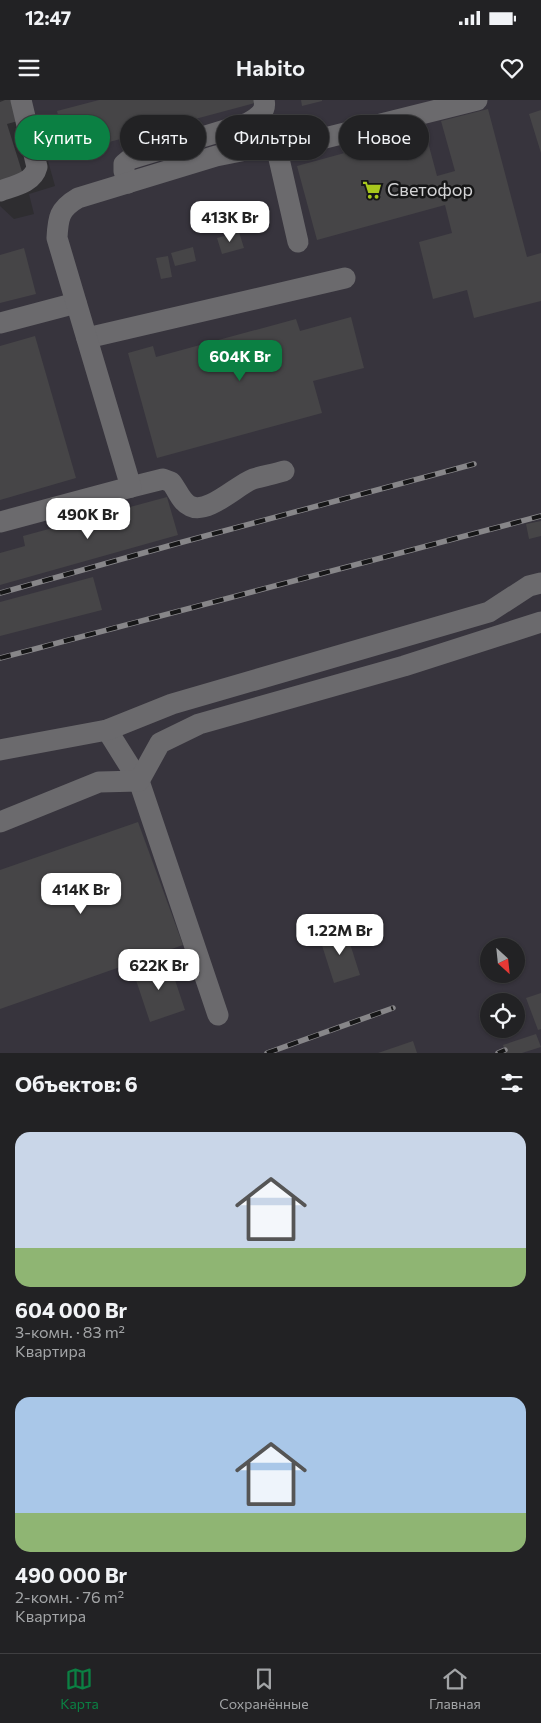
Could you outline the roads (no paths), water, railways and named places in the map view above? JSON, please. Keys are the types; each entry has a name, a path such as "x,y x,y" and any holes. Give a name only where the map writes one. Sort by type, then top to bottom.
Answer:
{"lane":[{"path":"0,191 26,182 36,172 37,167 21,100"},
{"path":"128,183 124,164 130,159 248,123 263,112 264,100"},
{"path":"329,137 477,100"},
{"path":"131,488 57,238 58,223 61,213 67,204 78,198 216,156"},
{"path":"279,160 298,242"},
{"path":"87,338 345,278"},
{"path":"0,323 76,303"},
{"path":"0,522 156,480 170,482 184,502 190,507 199,508 216,502 253,479 284,471"},
{"path":"0,750 107,730 172,704 489,612 529,586 541,582"},
{"path":"139,781 160,742 199,724 404,666 541,622"},
{"path":"107,730 139,781 218,1015"},
{"path":"0,822 99,782 139,781"}],"railway":[{"path":"0,593 474,464"},
{"path":"0,658 541,516"},
{"path":"267,1053 393,1008"},
{"path":"498,1053 505,1050"}],"place":[{"name":"Светофор","path":"372,190"}]}
